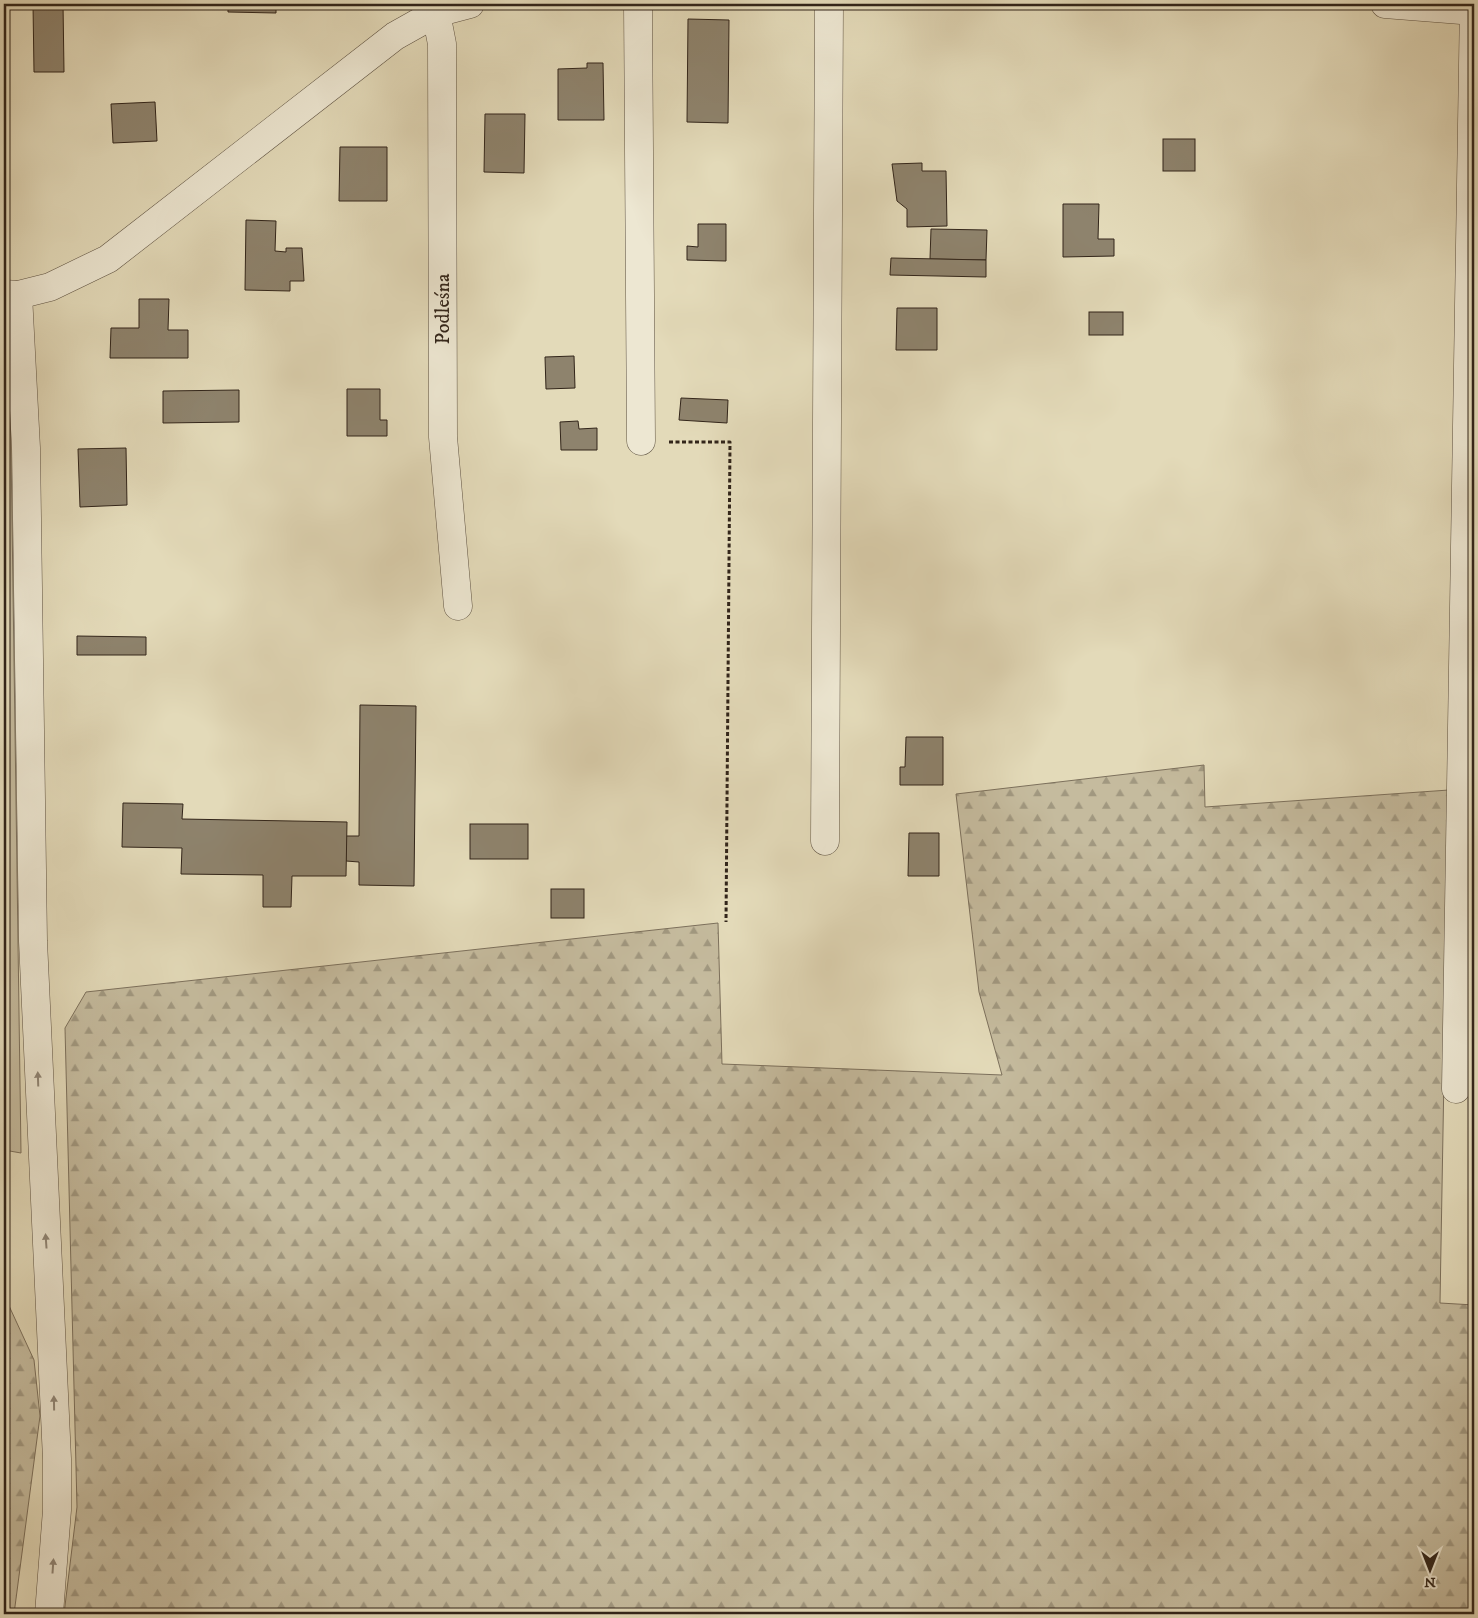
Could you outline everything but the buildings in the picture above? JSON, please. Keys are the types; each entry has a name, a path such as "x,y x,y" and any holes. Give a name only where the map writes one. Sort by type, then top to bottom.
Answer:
{"street":[{"path":"49,1614 57,1510 57,1459 33,941 26,448 11,294 50,287 108,259 395,36 436,13 470,4"},
{"path":"638,4 641,442"},
{"path":"825,840 829,4"},
{"path":"1385,4 1474,9 1456,1089"},
{"name":"Podleśna","path":"436,13 442,44 443,438 458,606"}],"path":[{"path":"641,442 730,442 726,922"}],"green space":[{"path":"4,353 10,379 21,1153 4,1150"},
{"path":"1204,765 1205,807 1449,790 1440,1303 1474,1305 1474,1614 64,1614 77,1507 65,1028 86,992 718,923 722,1064 1002,1075 979,992 956,794"},
{"path":"4,1295 34,1360 40,1416 14,1614 4,1614"}]}
